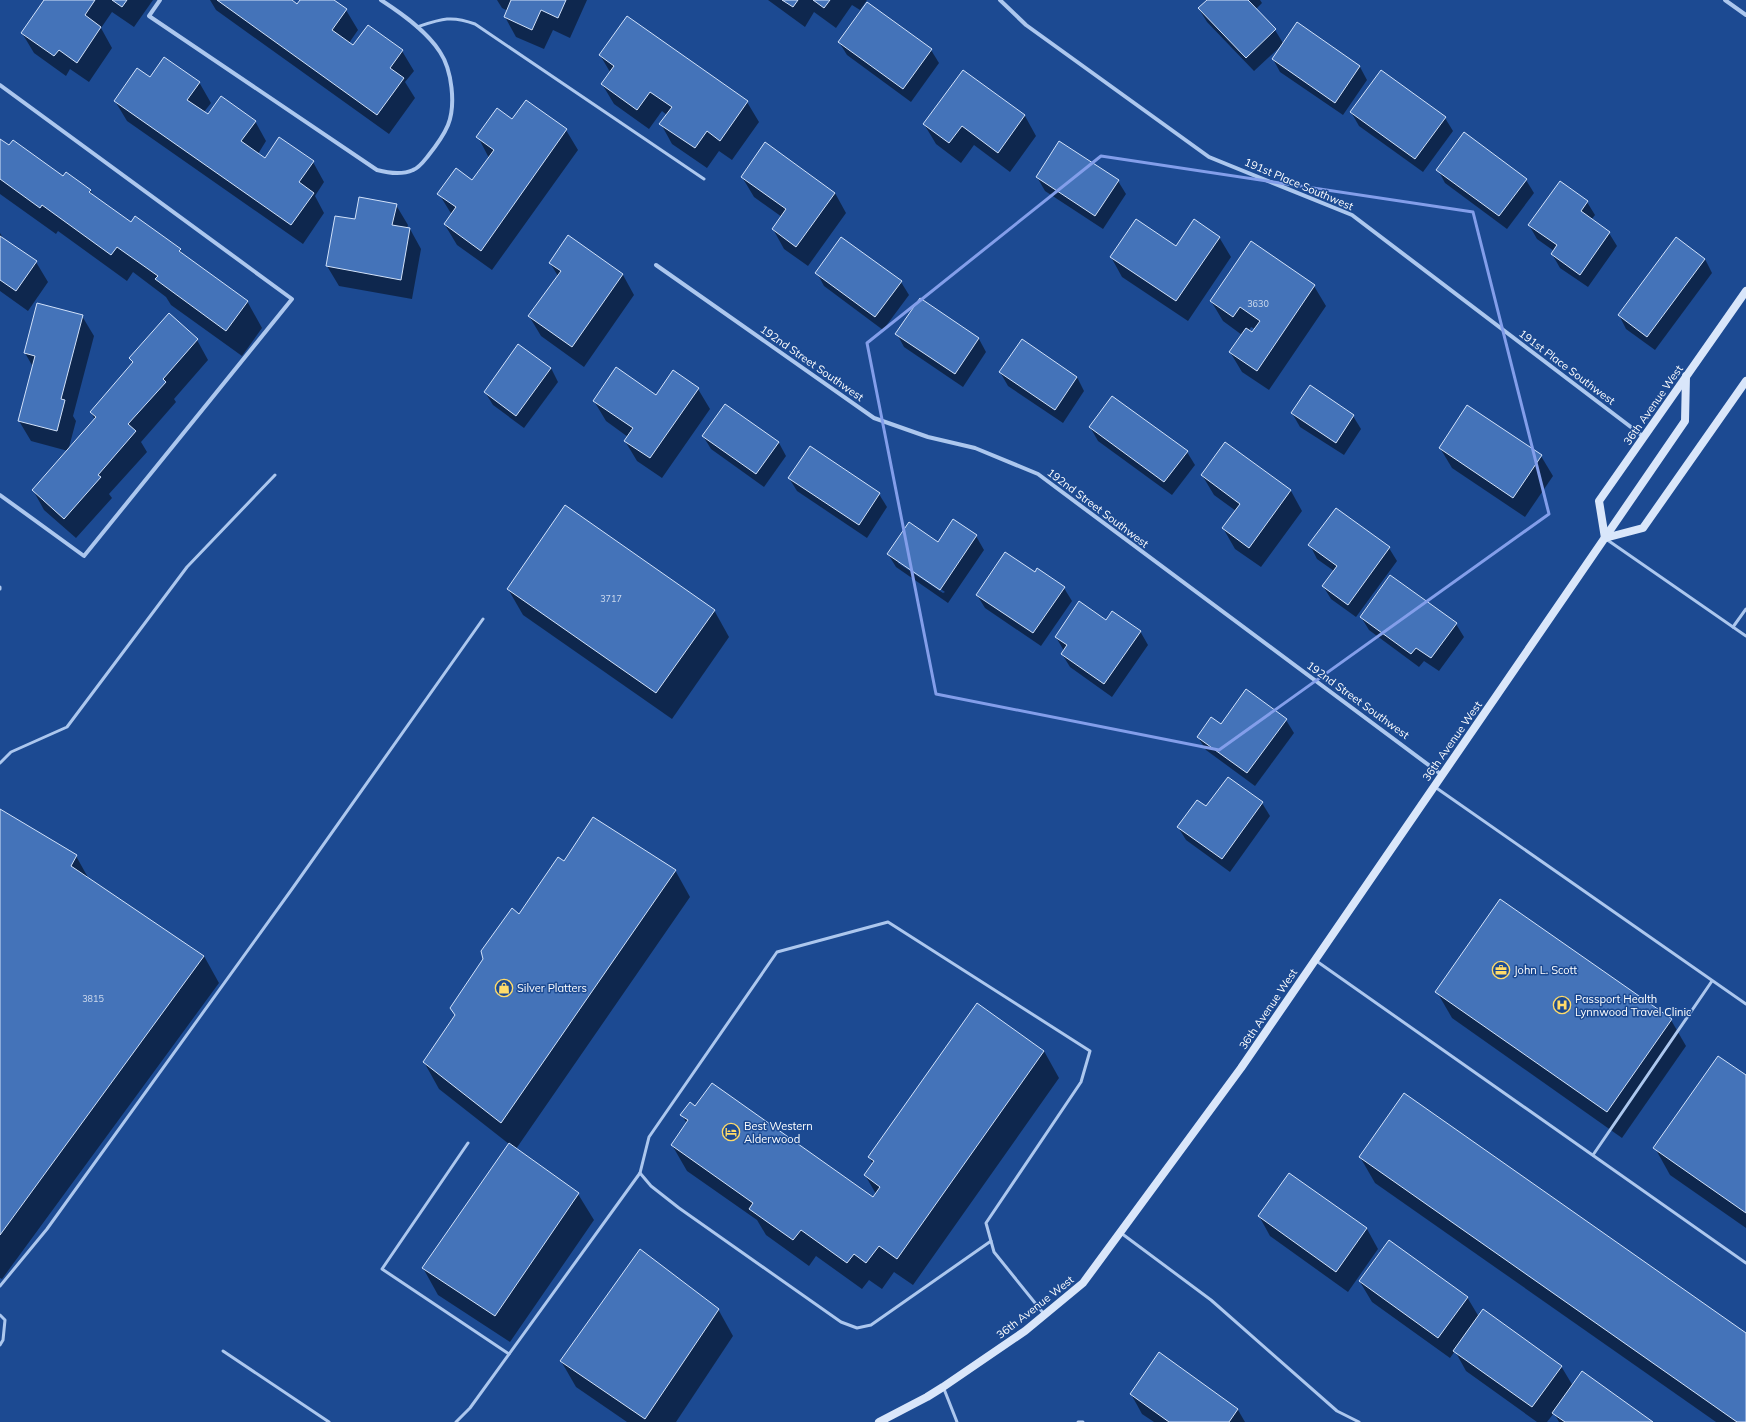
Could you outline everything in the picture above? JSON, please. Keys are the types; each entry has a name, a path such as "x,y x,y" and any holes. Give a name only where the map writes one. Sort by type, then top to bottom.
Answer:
{"main road":[{"name":"36th Avenue West","path":"879,1422 928,1397 943,1387 1025,1331 1083,1283 1241,1068 1605,538 1599,501 1746,291"},
{"path":"1605,538 1685,421 1686,376"},
{"path":"1605,538 1643,528 1746,381"}],"street":[{"path":"160,0 149,16 377,170 387,173 404,173 414,170 437,145 448,124 452,103 450,74 440,52 417,27 381,0"},
{"name":"191st Place Southwest","path":"1000,0 1026,25 1209,157 1352,215 1644,437"},
{"path":"1725,0 1746,15"},
{"path":"0,85 292,298 84,556 0,495"},
{"name":"192nd Street Southwest","path":"656,265 874,418 928,437 975,448 1038,474 1442,775"}],"lane":[{"path":"417,27 450,17 462,19 475,24 704,179"},
{"path":"0,763 11,752 67,727 187,567 275,475"},
{"path":"1605,538 1746,636"},
{"path":"1733,627 1746,609"},
{"path":"0,1286 51,1222 292,889 483,619"},
{"path":"1434,786 1746,1004"},
{"path":"456,1422 470,1408 640,1173 649,1137 777,952 888,922 1090,1050 1081,1082 986,1223 994,1252 1045,1315"},
{"path":"1315,960 1746,1263"},
{"path":"1593,1155 1712,981"},
{"path":"468,1143 382,1269 508,1354"},
{"path":"640,1173 651,1186 680,1208 841,1322 857,1328 871,1325 991,1241"},
{"path":"1121,1233 1211,1300 1337,1411 1359,1422"},
{"path":"0,1315 5,1320 3,1340 0,1345"},
{"path":"223,1351 329,1422"},
{"path":"943,1387 957,1422"},
{"path":"1078,1422 1083,1422"}],"highlighted area":[{"path":"1101,156 1473,212 1549,514 1219,750 936,694 867,343"}],"building":[{"path":"44,0 95,0 85,15 101,27 77,63 59,50 54,56 21,33"},
{"path":"112,0 127,0 122,7"},
{"path":"217,0 292,0 297,4 300,0 334,0 347,9 332,30 353,45 368,25 403,50 390,68 404,78 377,115"},
{"path":"511,0 566,0 558,18 541,10 532,30 504,17"},
{"path":"782,0 798,0 793,7"},
{"path":"813,0 830,0 824,8"},
{"path":"1207,0 1248,0 1276,29 1246,58 1198,8"},
{"path":"867,2 932,49 903,89 838,42"},
{"path":"627,16 748,101 720,141 707,131 695,148 659,124 672,107 650,92 637,110 601,84 614,66 599,55"},
{"path":"1297,22 1360,66 1335,103 1272,59"},
{"path":"164,57 200,82 187,100 208,114 221,96 256,121 241,141 265,158 279,137 314,161 299,182 314,193 291,225 114,101 137,68 150,77"},
{"path":"963,70 1025,115 998,153 962,126 949,143 923,124"},
{"path":"1381,70 1446,117 1415,159 1350,112"},
{"path":"526,100 567,129 481,251 444,224 456,207 437,194 456,168 472,180 494,150 476,137 497,108 512,119"},
{"path":"1464,132 1527,179 1499,216 1436,170"},
{"path":"0,139 9,145 13,140 63,176 66,172 91,190 89,192 131,222 135,216 181,249 179,251 248,301 226,331 155,279 158,276 117,247 111,255 42,205 40,208 0,179"},
{"path":"1059,141 1119,180 1095,216 1036,177"},
{"path":"765,142 835,193 796,247 772,229 786,209 741,177"},
{"path":"1560,181 1588,201 1581,211 1610,232 1580,275 1551,254 1557,245 1528,225"},
{"path":"359,197 397,204 392,225 410,228 401,280 326,266 335,216 355,219"},
{"path":"1136,219 1176,246 1194,219 1220,237 1176,301 1110,257"},
{"path":"568,235 623,274 572,347 528,316 561,271 549,263"},
{"path":"0,236 37,261 16,291 0,280"},
{"path":"841,237 902,281 875,317 815,273"},
{"path":"1676,237 1705,259 1647,337 1618,315"},
{"path":"1251,241 1315,285 1257,371 1229,352 1246,328 1252,332 1260,321 1240,307 1233,317 1210,301"},
{"path":"920,298 979,338 955,374 895,334"},
{"path":"37,303 83,315 61,399 65,400 57,431 18,421 35,356 24,353"},
{"path":"169,313 198,339 163,379 166,382 128,424 136,431 98,475 101,477 64,519 32,490 96,417 90,412 133,362 129,358"},
{"path":"1022,339 1077,377 1055,410 999,372"},
{"path":"518,344 551,368 516,416 484,392"},
{"path":"616,367 656,395 673,370 699,388 650,458 624,441 633,428 593,401"},
{"path":"1310,385 1354,415 1336,443 1291,413"},
{"path":"1112,396 1188,451 1164,482 1089,427"},
{"path":"725,404 779,442 756,474 702,436"},
{"path":"1467,405 1542,455 1513,498 1439,448"},
{"path":"1225,442 1291,490 1249,548 1222,528 1240,504 1201,475"},
{"path":"810,446 880,493 859,525 788,478"},
{"path":"565,505 715,610 656,693 507,589"},
{"path":"1336,508 1390,547 1348,605 1322,586 1337,566 1308,545"},
{"path":"953,519 977,535 940,590 887,554 909,522 938,542"},
{"path":"1005,552 1035,572 1037,568 1065,587 1033,633 976,595"},
{"path":"1390,575 1457,623 1431,658 1416,648 1411,654 1360,617"},
{"path":"1079,601 1106,620 1112,611 1141,631 1104,684 1061,654 1067,645 1055,637"},
{"path":"1246,689 1287,719 1247,773 1197,737 1211,717 1221,724"},
{"path":"1228,777 1263,802 1222,859 1177,827 1197,800 1206,806"},
{"path":"0,809 77,855 71,866 204,956 0,1235"},
{"path":"593,817 676,870 501,1123 423,1062 455,1015 450,1008 483,959 481,951 512,908 519,914 558,857 564,861"},
{"path":"1500,899 1672,1019 1607,1112 1435,992"},
{"name":"Best Western Alderwood","path":"977,1003 1044,1051 897,1259 879,1246 866,1263 854,1254 847,1263 801,1230 793,1240 749,1209 753,1203 671,1145 688,1120 680,1115 690,1102 695,1106 712,1083 873,1197 880,1187 864,1175 874,1161 868,1157"},
{"path":"1718,1056 1746,1075 1746,1213 1653,1148"},
{"path":"1404,1093 1746,1333 1746,1422 1737,1422 1359,1157"},
{"path":"509,1143 579,1193 495,1316 422,1268"},
{"path":"1289,1173 1367,1228 1336,1272 1258,1216"},
{"path":"1389,1240 1468,1297 1438,1338 1359,1281"},
{"path":"640,1249 719,1309 645,1419 560,1361"},
{"path":"1483,1309 1562,1366 1532,1407 1453,1351"},
{"path":"1159,1352 1238,1409 1229,1422 1169,1422 1130,1394"},
{"path":"1582,1371 1653,1422 1565,1422 1552,1413"}],"place":[{"name":"John L. Scott","path":"1501,970"},
{"name":"Silver Platters","path":"504,988"},
{"name":"Passport Health Lynnwood Travel Clinic","path":"1562,1005"},
{"name":"Best Western Alderwood","path":"731,1132"}]}
